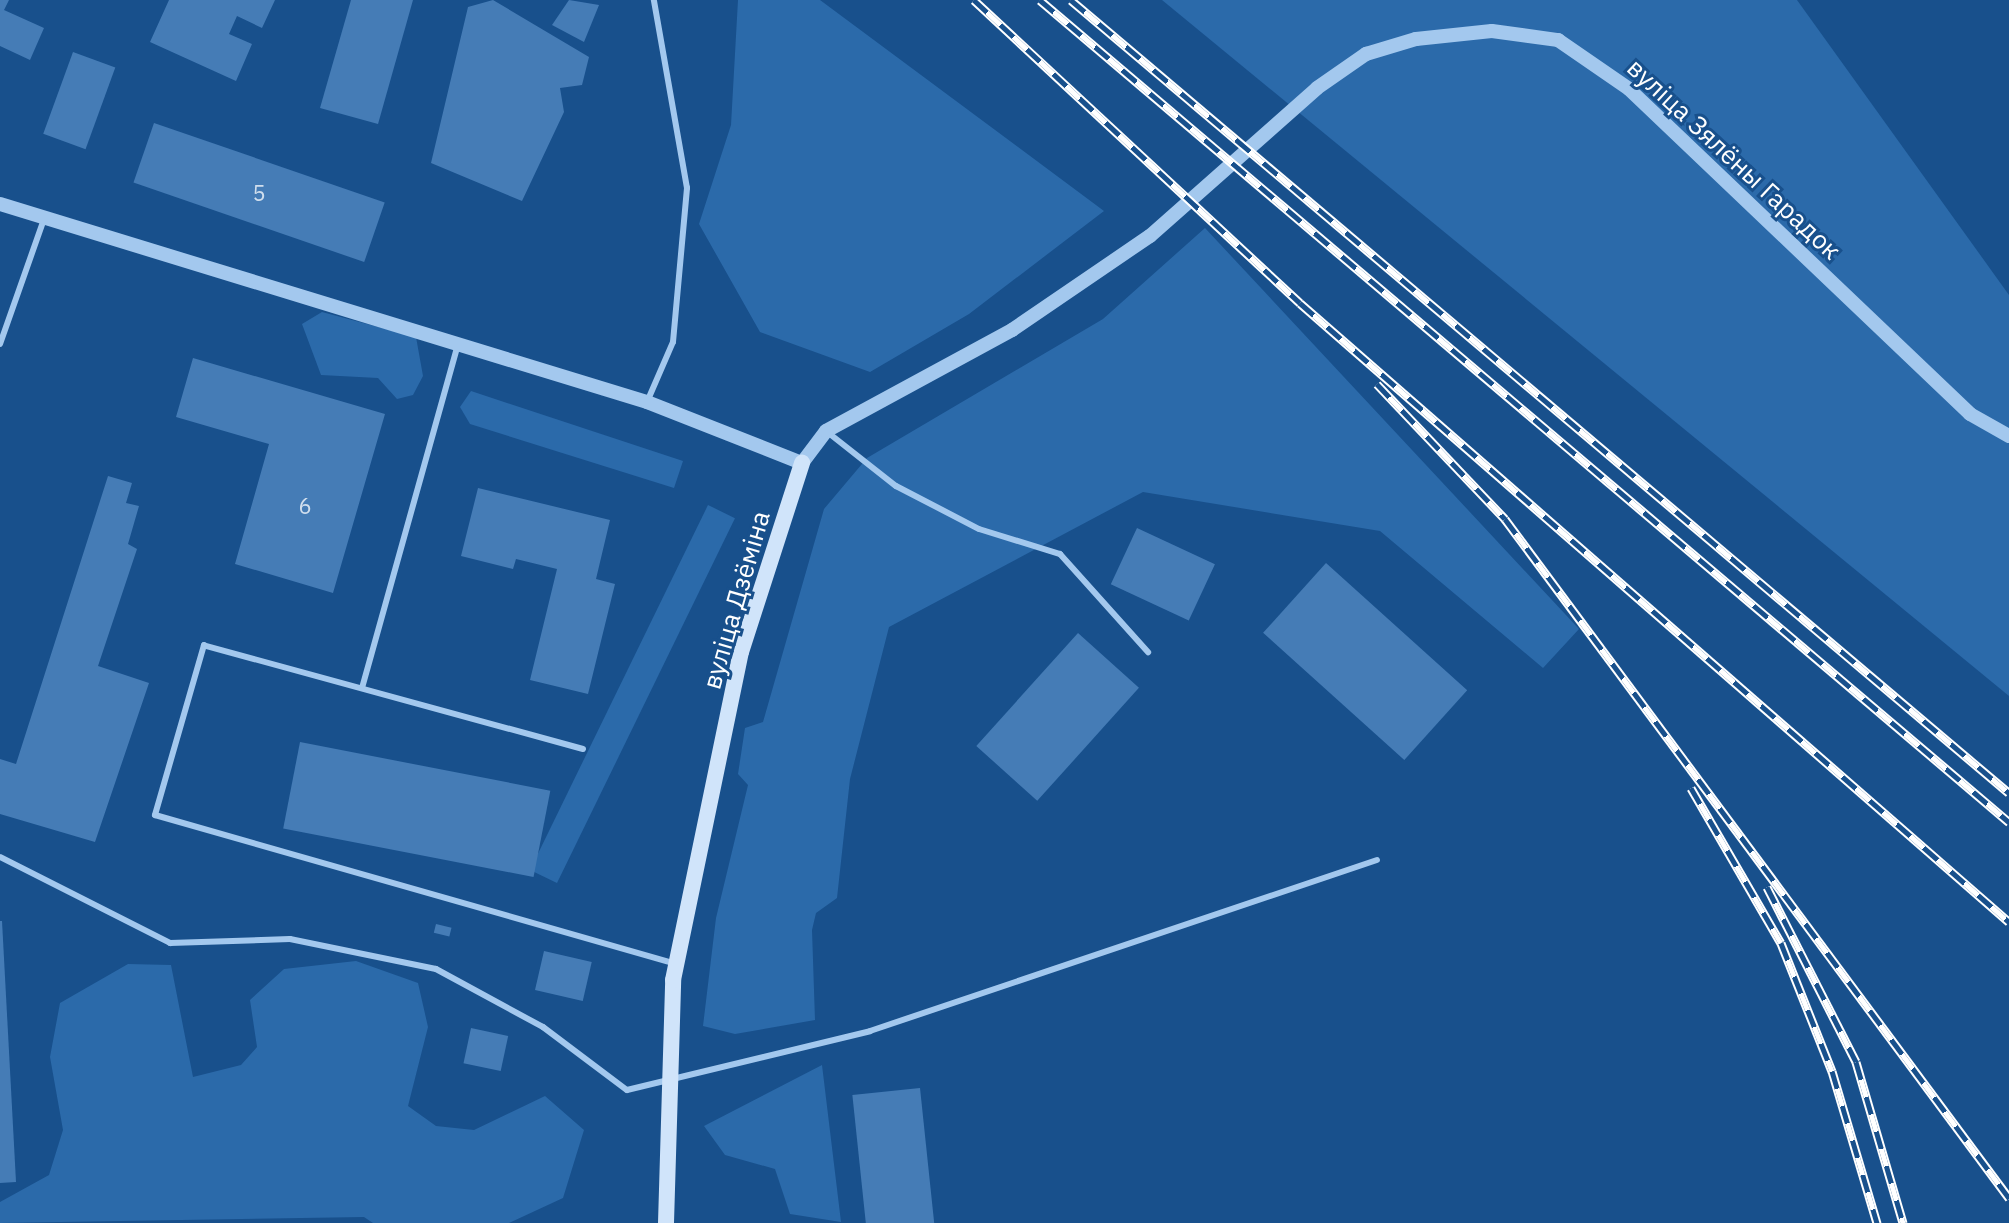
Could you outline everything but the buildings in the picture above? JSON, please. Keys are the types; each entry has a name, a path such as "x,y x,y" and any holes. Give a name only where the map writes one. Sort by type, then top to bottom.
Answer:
{"main road":[{"name":"вуліца Дзёміна","path":"666,1223 676,965 741,652 802,463"}],"street":[{"name":"вуліца Зялёны Гарадок","path":"1194,198 1366,54 1416,39 1492,31 1558,40 1629,89 1970,414 2009,436"},
{"name":"вуліца Дзёміна","path":"802,463 826,431 1012,330 1194,198"},
{"path":"0,204 647,402 802,463"}],"lane":[{"path":"647,402 673,342 687,188 654,0"},
{"path":"0,344 44,219"},
{"path":"362,688 459,342"},
{"path":"826,431 896,486 979,529 1060,554 1148,652"},
{"path":"583,749 204,645 155,815 676,965"},
{"path":"0,857 170,943 290,939 436,969 543,1027 627,1090 870,1031 1377,860"}],"shaded area":[{"path":"738,0 820,0 1104,211 969,314 870,372 760,332 699,224 731,125"},
{"path":"1162,0 1797,0 2009,295 2009,696"},
{"path":"1205,228 1579,629 1543,668 1380,531 1143,492 889,627 850,779 837,898 816,913 812,930 815,1020 735,1034 703,1026 716,918 748,785 738,774 745,728 763,722 824,509 867,458 1103,319"},
{"path":"322,312 416,337 423,376 413,395 397,399 378,378 321,375 302,324"},
{"path":"471,391 683,461 674,488 470,424 460,407"},
{"path":"708,505 735,518 557,883 530,870"},
{"path":"356,961 418,983 428,1027 408,1106 436,1126 474,1130 545,1096 584,1130 563,1198 509,1223 373,1223 364,1217 0,1223 0,1202 49,1175 63,1130 50,1057 60,1003 128,964 171,965 193,1077 241,1065 257,1047 250,1000 284,969"},
{"path":"822,1065 841,1222 790,1214 775,1169 725,1155 704,1126"}],"railway":[{"path":"974,0 1300,303 2009,922"},
{"path":"1040,0 2009,822"},
{"path":"1071,0 2009,793"},
{"path":"1377,384 1505,519 2009,1198"},
{"path":"1691,788 1781,943 1832,1071 1877,1223"},
{"path":"1767,887 1856,1062 1903,1223"}]}
